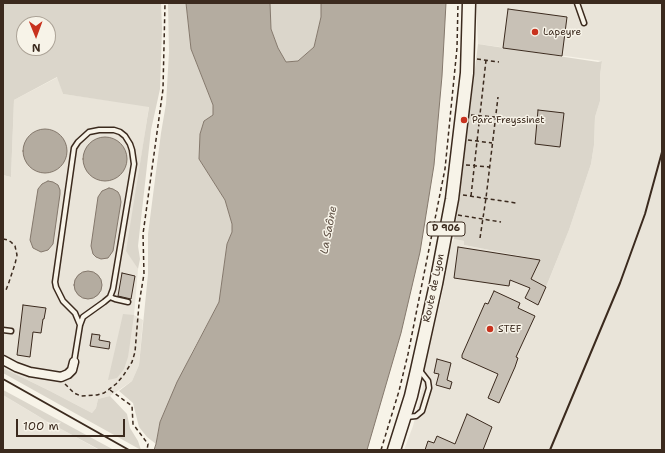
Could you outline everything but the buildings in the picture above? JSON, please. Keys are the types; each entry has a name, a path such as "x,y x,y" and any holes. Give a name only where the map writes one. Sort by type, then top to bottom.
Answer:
{"main road":[{"name":"Route de Lyon","path":"394,450 417,370 452,221 454,138 467,66 469,3"}],"street":[{"path":"3,360 30,372 61,377 68,374 72,370 74,362"}],"lane":[{"path":"577,3 584,23"},
{"path":"74,362 80,325 83,317 110,297 113,289 134,164 130,144 125,136 114,130 99,130 90,132 84,136 74,148 55,282 63,301 75,313 80,325"},
{"path":"110,297 128,302"},
{"path":"3,330 11,331"}],"path":[{"path":"61,377 68,388 74,393 81,396 97,395 109,390 128,370 132,362 137,341 139,304 144,274 143,234 163,89 165,3"},
{"path":"381,450 399,390 415,322 439,198 454,138 458,3"},
{"path":"471,59 499,62"},
{"path":"471,196 486,60"},
{"path":"480,238 492,143 494,138 498,97"},
{"path":"467,114 496,117"},
{"path":"454,138 492,143"},
{"path":"460,164 489,167"},
{"path":"457,194 516,203"},
{"path":"452,221 483,219 501,222"},
{"path":"3,239 8,240 15,246 17,255 16,264 10,282 6,290 3,292"},
{"path":"109,390 132,406 133,424 148,444 148,450"}],"shaded area":[{"path":"3,3 161,3 162,29 160,89 151,130 138,246 140,259 138,269 126,251 149,107 63,94 57,77 14,100 11,177 3,175"},
{"path":"168,3 186,3 191,49 213,105 213,115 204,121 200,134 199,159 225,200 232,224 232,232 227,244 219,302 192,352 160,422 156,444 147,437 139,427 133,403 119,391 132,381 139,365 148,274 148,234 166,104 169,52"},
{"path":"270,3 321,3 321,17 314,47 298,61 286,62 278,48 271,29"},
{"path":"476,3 662,3 662,450 404,450 413,426 426,374 424,367 441,299 451,245 454,239 464,241 464,245 540,260 546,287 569,230 591,164 594,145 595,117 600,101 600,75 602,61 478,44"},
{"path":"478,44 598,62 602,61 600,75 600,101 595,117 594,145 591,164 569,230 546,287 531,280 540,260 464,245 464,241 454,239"},
{"path":"58,77 63,94 149,106 127,251 138,269 134,315 143,320 139,365 132,381 110,396 98,399 96,408 92,413 3,368 3,175 11,177 14,100"},
{"path":"123,314 134,315 128,357 124,369 117,378 108,380"},
{"path":"3,368 92,413 96,408 98,399 110,396 127,414 130,428 138,441 141,450 3,373"},
{"path":"3,390 114,450 100,450 48,422 3,395"},
{"path":"3,395 36,415 99,450 3,450"}],"water":[{"name":"La Saône","path":"186,3 270,3 271,29 278,48 286,62 298,61 314,47 321,17 321,3 446,3 442,76 434,165 420,252 401,333 367,450 154,450 160,422 177,382 219,302 227,244 232,232 232,224 225,200 199,159 200,134 204,121 213,115 213,105 191,49"},
{"path":"45,129 57,133 63,139 67,151 63,163 57,169 45,173 33,169 27,163 23,151 27,139 33,133"},
{"path":"105,137 117,141 123,147 127,159 123,171 117,177 105,181 93,177 87,171 83,159 87,147 93,141"},
{"path":"48,181 58,185 60,194 53,244 48,250 41,252 33,248 30,240 38,189 42,184"},
{"path":"109,188 118,192 121,202 113,251 108,258 101,259 93,254 91,246 98,197 102,191"},
{"path":"88,271 98,275 102,285 98,295 88,299 78,295 74,285 78,275"}],"railway":[{"path":"550,450 620,283 645,214 662,152"},
{"path":"3,379 129,450"}],"place":[{"name":"Lapeyre","path":"535,32"},
{"name":"Parc Freyssinet","path":"464,120"},
{"name":"STEF","path":"490,329"}]}
